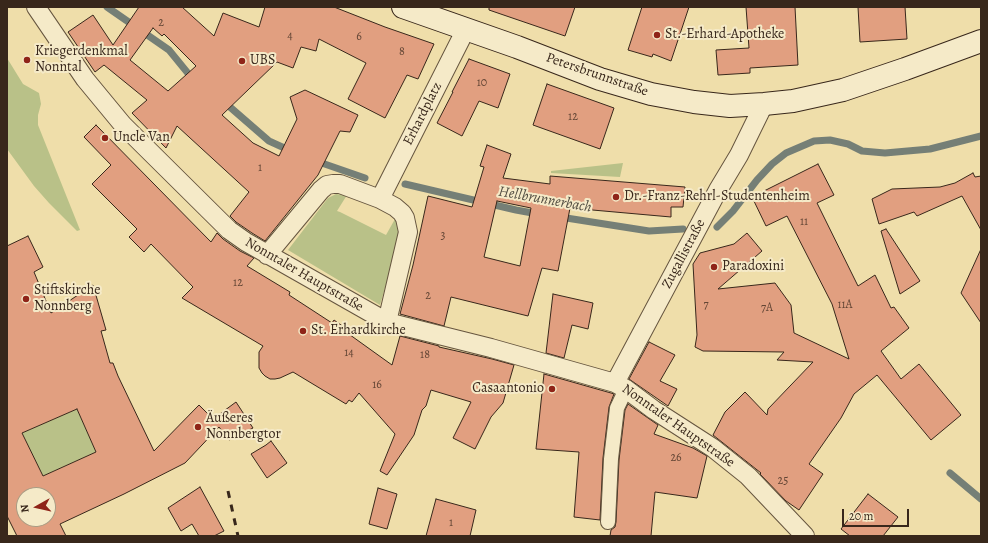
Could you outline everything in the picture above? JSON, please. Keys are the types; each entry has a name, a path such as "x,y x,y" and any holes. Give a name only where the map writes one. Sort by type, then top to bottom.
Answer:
{"main road":[{"name":"Petersbrunnstraße","path":"403,7 517,47 600,79 651,94 694,102 730,106 794,101 843,90 981,41"}],"street":[{"name":"Nonntaler Hauptstraße","path":"36,7 85,79 123,125 229,230 246,242 387,322 491,348 621,386 654,410 713,448 748,476 805,536"},
{"name":"Erhardplatz","path":"380,199 466,29"},
{"name":"Zugallistraße","path":"621,386 718,190 739,155 764,104"},
{"path":"267,254 321,190 327,185 340,184 380,199 402,213 405,218 408,232 387,322"},
{"path":"608,522 611,459 616,408 621,386"}],"green space":[{"path":"7,58 23,84 39,93 41,104 38,115 38,125 80,230 77,231 49,203 34,186 7,149"},
{"path":"623,163 620,177 551,173 551,171"},
{"path":"336,194 347,195 337,211 386,235 395,219 400,224 401,233 380,305 288,250 328,198"},
{"path":"77,409 96,452 43,476 22,433"}],"building":[{"path":"139,7 182,7 214,36 223,13 259,27 265,7 334,7 434,44 418,79 407,75 385,118 348,99 366,63 319,39 316,51 301,47 293,68 277,62 222,115 253,143 279,156 297,119 290,97 305,90 358,115 350,132 340,131 318,175 265,241 236,222 230,216 249,192 177,126 166,148 132,113 147,100 104,65 95,72 68,32 93,15 113,45","holes":["153,28 162,36 164,34 196,66 168,91 130,60"]},
{"path":"489,7 575,7 565,36 489,10"},
{"path":"642,7 689,7 671,61 653,54 652,57 628,50"},
{"path":"746,7 795,7 798,65 750,68 750,73 718,75 716,50 749,48"},
{"path":"858,7 905,7 907,39 860,42"},
{"path":"469,59 510,74 498,108 479,101 462,136 437,123"},
{"path":"547,84 614,108 600,149 533,125"},
{"path":"96,125 211,242 217,233 240,251 254,258 247,266 290,292 289,295 332,323 334,320 348,330 346,332 392,365 400,336 514,365 503,403 491,417 475,449 453,438 471,402 431,390 426,406 422,410 414,435 387,475 380,471 395,434 359,393 352,402 349,400 346,404 293,372 275,379 270,379 265,376 259,368 259,352 263,346 182,298 193,287 151,244 144,252 129,237 137,229 92,184 111,165 84,137"},
{"path":"487,145 511,154 503,178 550,184 550,176 685,187 683,207 671,207 671,217 570,208 558,271 542,268 528,316 451,297 444,326 400,314 413,265 428,196 472,207 484,167 480,166","holes":["497,201 531,208 520,266 484,257"]},
{"path":"818,164 834,195 817,203 858,286 875,275 891,308 894,307 909,328 881,351 901,379 919,364 961,415 931,440 877,375 854,394 841,418 809,464 823,474 799,510 786,501 760,474 761,473 713,435 725,412 745,392 767,415 768,409 813,362 777,360 784,352 703,351 695,347 697,335 693,264 700,253 734,244 747,233 762,251 718,289 775,283 791,305 794,333 849,359 832,304 787,216 766,226 752,197"},
{"path":"973,173 975,177 981,176 981,230 962,196 917,216 914,212 879,224 872,199 892,189 940,187 955,183"},
{"path":"886,229 920,281 900,294 881,231"},
{"path":"28,236 43,267 34,272 51,313 93,285 106,330 101,331 110,363 113,363 154,451 199,405 213,419 236,402 253,428 229,440 219,427 185,463 60,524 66,536 17,536 7,516 7,246","holes":["77,409 96,452 43,476 22,433"]},
{"path":"981,249 981,323 961,293"},
{"path":"553,294 593,303 588,329 572,325 564,358 546,353"},
{"path":"649,342 675,355 660,381 677,389 668,406 629,379"},
{"path":"544,374 614,394 609,407 603,458 600,520 574,517 579,452 536,449"},
{"path":"628,404 658,425 654,434 693,448 707,456 697,498 655,492 651,536 610,536 611,530 615,527 616,522 619,460 625,410"},
{"path":"271,441 287,463 267,478 251,454"},
{"path":"200,487 224,531 214,536 199,536 192,524 181,531 168,508"},
{"path":"378,488 397,494 387,529 369,524"},
{"path":"868,494 898,517 883,536 850,536 841,529"},
{"path":"436,499 476,510 470,536 426,536"}],"waterway":[{"name":"Hellbrunnerbach","path":"107,7 169,50 191,77"},
{"name":"Hellbrunnerbach","path":"223,101 269,141 291,151"},
{"name":"Hellbrunnerbach","path":"717,227 733,211 757,180 772,164 786,153 814,141 830,140 848,144 862,151 885,153 930,149 981,136"},
{"name":"Hellbrunnerbach","path":"316,161 365,178"},
{"name":"Hellbrunnerbach","path":"405,184 538,214"},
{"name":"Hellbrunnerbach","path":"560,217 649,231 683,229"},
{"path":"950,473 981,499"}],"railway":[{"path":"228,491 238,536"}],"place":[{"name":"St.-Erhard-Apotheke","path":"657,35"},
{"name":"Kriegerdenkmal Nonntal","path":"27,60"},
{"name":"UBS","path":"242,61"},
{"name":"Uncle Van","path":"105,138"},
{"name":"Dr.-Franz-Rehrl-Studentenheim","path":"616,197"},
{"name":"Paradoxini","path":"714,267"},
{"name":"Stiftskirche Nonnberg","path":"26,299"},
{"name":"St. Erhardkirche","path":"303,331"},
{"name":"Casaantonio","path":"552,389"},
{"name":"Äußeres Nonnbergtor","path":"198,427"}]}
